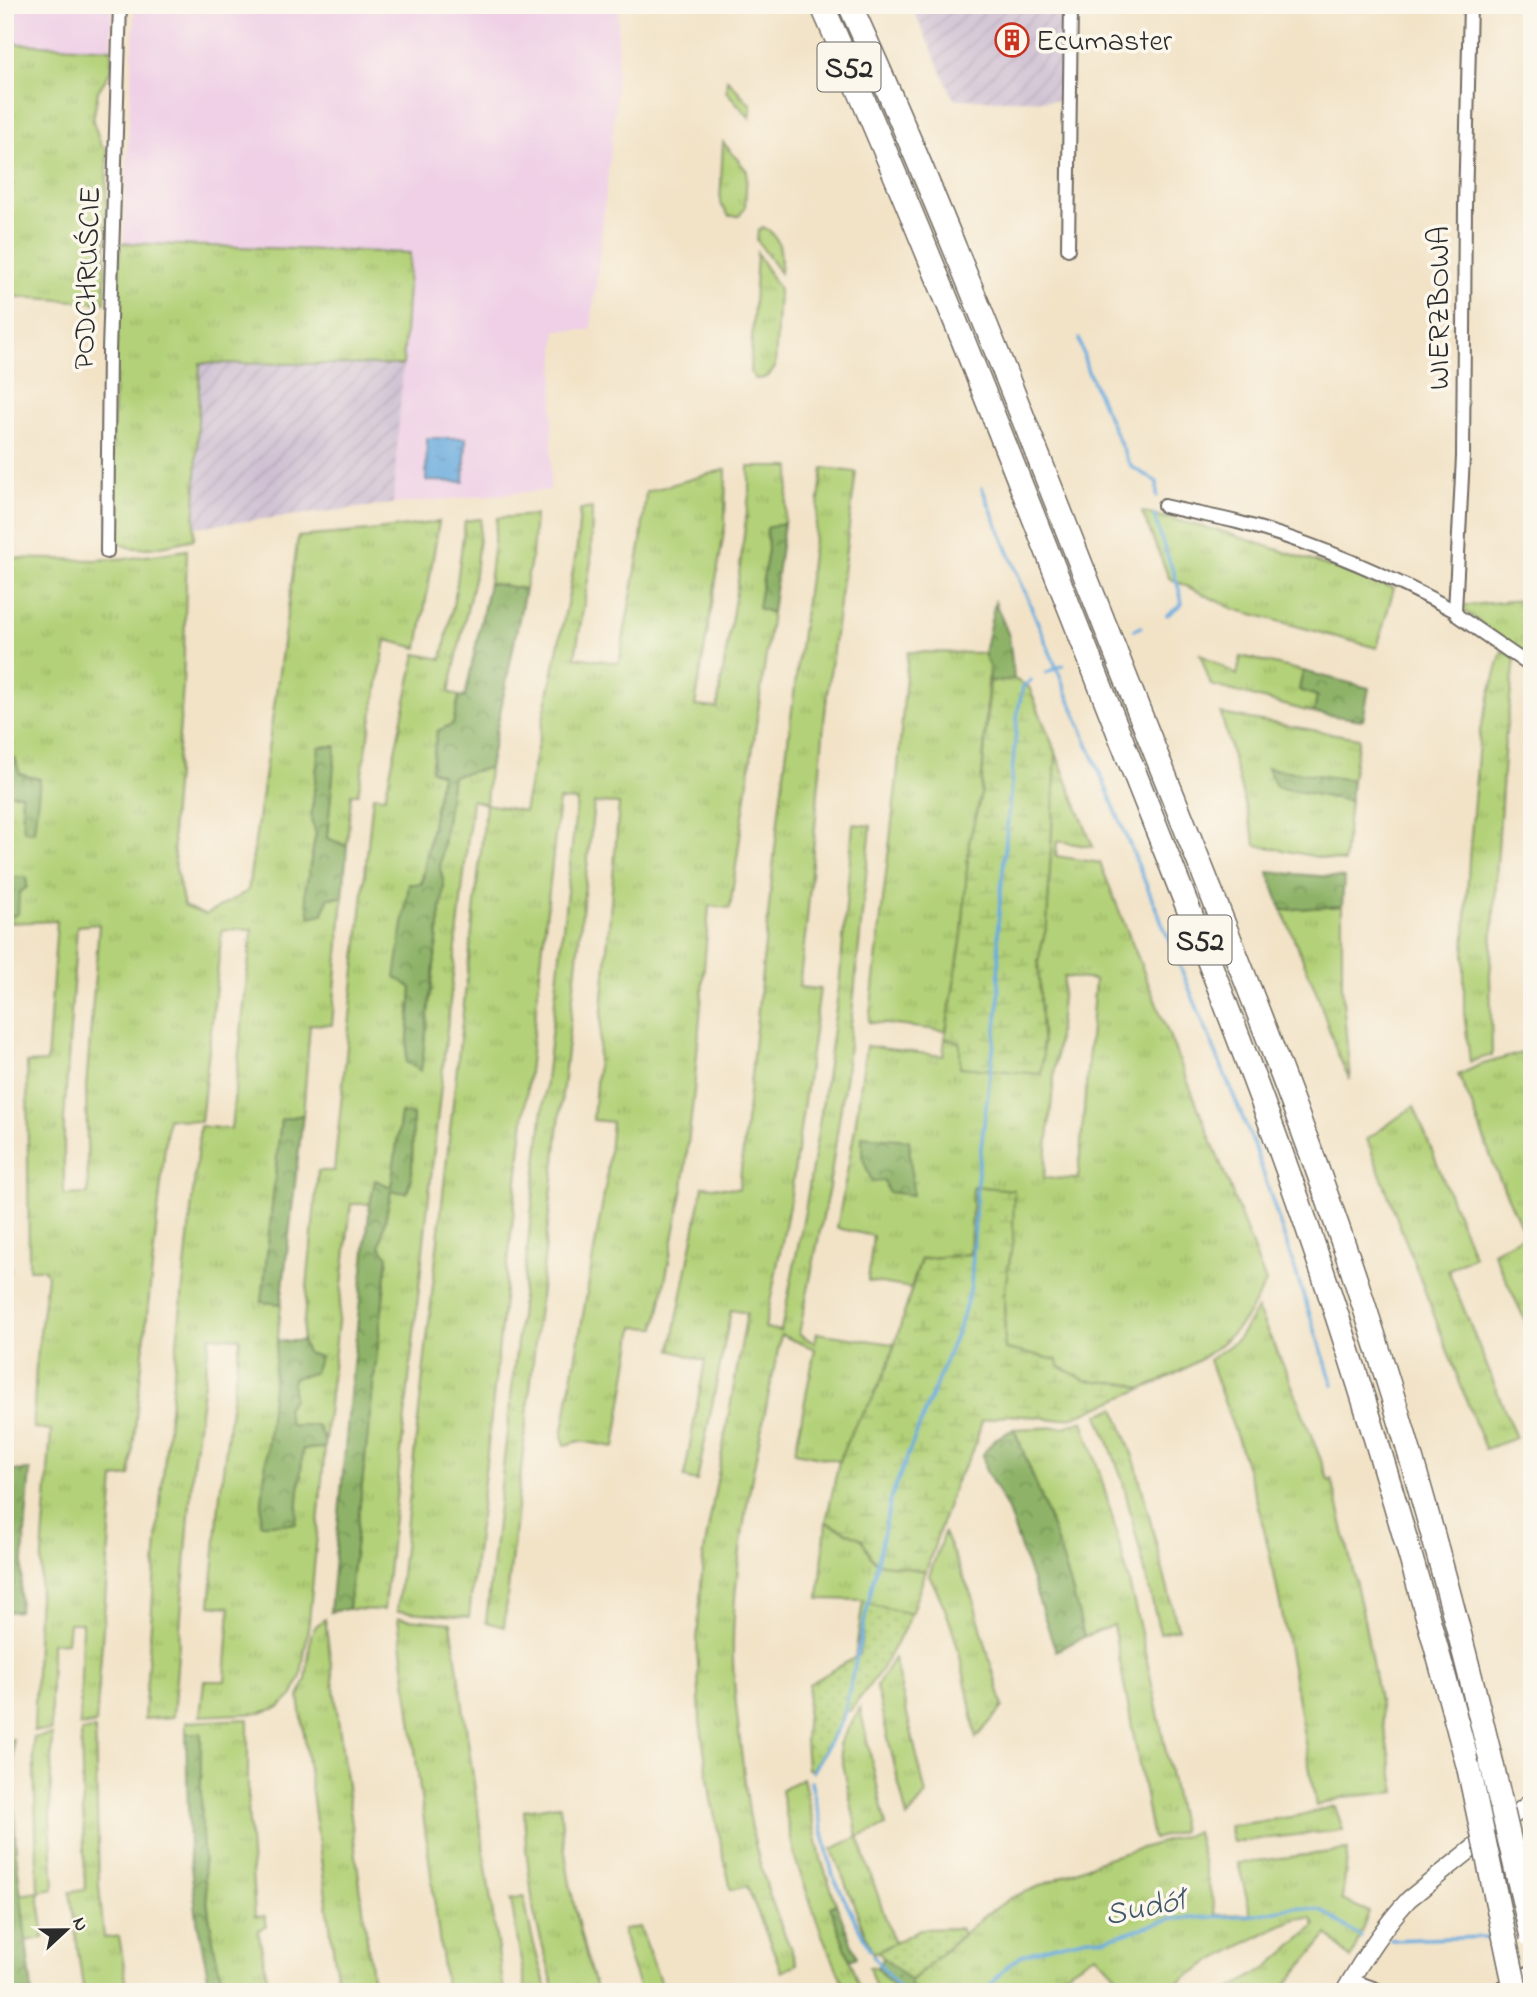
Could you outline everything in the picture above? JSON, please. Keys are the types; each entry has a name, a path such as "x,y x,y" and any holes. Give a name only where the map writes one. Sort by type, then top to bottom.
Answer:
{"highway":[{"name":"S52","path":"822,5 947,298 1235,1028 1287,1169 1367,1408 1440,1661 1469,1769 1516,1992"},
{"name":"S52","path":"850,5 936,202 983,318 1250,993 1324,1189 1357,1284 1430,1519 1532,1937"}],"street":[{"name":"PODCHRUŚCIE","path":"107,552 109,351 120,5"},
{"path":"1068,249 1071,5"},
{"name":"WIERZBOWA","path":"1454,611 1463,457 1470,5"},
{"path":"1164,506 1238,523 1340,556 1397,580 1454,611 1532,667"},
{"path":"1384,1992 1348,1986 1391,1917 1409,1899 1532,1801"},
{"path":"1494,1992 1532,1970"}],"shaded area":[{"path":"5,5 112,5 111,49 5,43"},
{"path":"135,5 619,5 615,111 591,330 556,330 550,490 393,504 410,253 123,243"},
{"path":"911,5 1069,5 1067,101 954,99"},
{"path":"199,363 403,365 393,504 194,527"}],"green space":[{"path":"5,43 111,49 112,69 98,91 93,121 101,145 107,150 105,303 5,296"},
{"path":"727,79 751,105 750,118 726,91"},
{"path":"723,142 747,171 745,208 739,216 729,216 720,203"},
{"path":"763,227 774,235 777,241 781,253 780,273 757,240 758,231"},
{"path":"120,245 410,253 403,365 200,363 194,539 142,548 123,545 115,539 109,524"},
{"path":"757,253 779,289 775,367 767,376 756,379 750,372"},
{"path":"749,467 791,467 784,523 767,529 768,550 758,608 772,613 730,908 709,906 683,1188 656,1328 634,1327 615,1447 580,1441 565,1445 562,1436 606,1183 612,1122 593,1120 619,804 594,803 504,1627 486,1622 577,801 559,800 469,1617 397,1611 486,804 524,811 568,599 580,510 592,508 591,562 575,657 619,663 641,541 646,492 726,469 725,526 695,706 717,708 739,574 749,495"},
{"path":"823,468 856,472 825,712 799,987 820,989 790,1201 765,1328 781,1331 805,1211 839,987 853,824 871,826 846,1074 829,1187 799,1334 815,1343 817,1333 894,1344 888,1366 872,1400 852,1430 839,1461 795,1452 815,1349 781,1335 750,1486 735,1601 734,1681 745,1783 756,1848 772,1902 797,1964 782,1972 747,1886 731,1890 711,1799 700,1721 697,1642 703,1558 747,1313 731,1310 697,1481 684,1478 705,1361 671,1350 703,1186 739,1189 779,811"},
{"path":"1142,512 1224,532 1394,588 1377,648 1234,609 1169,578"},
{"path":"535,515 532,555 525,589 489,583 497,518"},
{"path":"481,519 475,574 449,692 459,696 421,885 409,884 412,988 406,1062 421,1070 444,885 440,868 452,776 489,768 486,804 472,800 384,1610 348,1609 388,1256 380,1246 391,1191 408,1192 412,1172 413,1115 401,1114 391,1188 375,1180 370,1204 351,1204 325,1441 317,1426 290,1425 286,1408 293,1399 293,1378 319,1357 307,1353 302,1341 318,1171 334,1171 373,796 385,797 416,654 442,659 456,590 465,521"},
{"path":"439,522 418,648 386,640 358,794 351,794 347,846 327,838 335,746 319,747 311,820 316,833 305,892 327,898 343,897 332,1025 310,1024 303,1115 281,1120 262,1301 281,1304 261,1524 296,1523 303,1449 325,1448 309,1622 301,1676 293,1695 280,1707 260,1713 200,1716 204,1681 225,1681 230,1607 210,1605 220,1494 240,1338 210,1336 193,1465 173,1717 144,1719 159,1513 200,1126 231,1129 252,929 222,930 201,1122 168,1118 130,1476 114,1478 96,1724 80,1726 82,1623 69,1623 67,1642 51,1643 51,1730 34,1731 38,1612 51,1430 33,1428 36,1366 47,1275 43,1269 29,1269 27,1063 47,1062 57,921 5,923 5,893 9,917 19,893 27,887 26,877 5,877 7,794 21,794 24,830 40,779 19,774 15,758 5,757 5,558 95,560 187,550 183,686 172,823 175,864 184,906 205,915 248,891 298,537","holes":["99,924 86,1088 88,1194 64,1195 64,1121 77,926"]},
{"path":"784,523 772,613 758,608 768,550 767,528"},
{"path":"489,583 525,589 489,768 452,776 440,868 444,885 421,1071 406,1062 412,988 395,977 409,884 422,884 441,774 431,770 437,731 453,724 459,696 465,697"},
{"path":"1532,599 1532,662 1458,606"},
{"path":"995,602 1009,636 1014,679 990,682 989,666 984,653"},
{"path":"1502,650 1515,658 1505,741 1490,976 1492,1055 1470,1062 1464,1012 1469,859 1480,730"},
{"path":"908,652 984,653 989,666 981,794 969,843 962,936 946,1031 869,1022 897,778"},
{"path":"1200,654 1237,675 1241,656 1303,671 1299,690 1317,696 1314,713 1211,685"},
{"path":"1303,671 1369,688 1363,720 1314,713 1317,696 1299,690"},
{"path":"1014,679 1029,687 1056,753 1047,924 1038,961 1043,1054 1041,1074 960,1067 960,1042 945,1039 962,936 969,843 981,794 990,682"},
{"path":"1221,714 1359,738 1352,780 1267,769 1277,787 1350,801 1344,862 1256,845"},
{"path":"336,746 327,838 347,846 343,897 328,898 323,914 310,917 305,892 316,833 311,820 319,747"},
{"path":"1056,753 1093,847 1057,841 1056,856 1100,863 1266,1283 1243,1321 1218,1346 1181,1371 1142,1389 1131,1384 1085,1380 1058,1366 1057,1360 1005,1349 1004,1295 1013,1239 970,1254 921,1259 911,1288 868,1281 873,1236 837,1228 866,1046 943,1056 945,1039 960,1042 1041,1073 1043,1054 1038,961 1047,924","holes":["1064,977 1095,980 1078,1179 1044,1178"]},
{"path":"5,757 15,758 20,774 40,779 34,831 24,831 21,794 7,794 5,820"},
{"path":"1267,768 1352,780 1350,801 1277,787"},
{"path":"1268,872 1344,878 1342,906 1282,910"},
{"path":"5,877 26,877 27,887 19,893 18,914 9,917"},
{"path":"1342,906 1342,988 1350,1080 1282,910"},
{"path":"1532,1050 1532,1335 1493,1252 1525,1235 1458,1075 1480,1065"},
{"path":"5,1063 9,1063 7,1176 10,1273 5,1276"},
{"path":"1414,1106 1474,1256 1448,1270 1516,1438 1485,1449 1367,1139"},
{"path":"401,1113 413,1115 412,1172 407,1193 391,1191 380,1246 388,1256 348,1609 330,1612 370,1204 375,1180 391,1187"},
{"path":"303,1115 281,1304 262,1302 281,1119"},
{"path":"862,1136 909,1140 913,1195 888,1192 884,1181 872,1182 862,1156"},
{"path":"973,1186 1014,1190 1013,1239 1004,1295 1005,1349 1057,1360 1058,1366 1085,1380 1131,1384 1142,1389 1074,1417 1052,1420 1006,1415 982,1421 973,1451 955,1483 926,1571 878,1563 871,1557 862,1539 826,1522 839,1461 852,1430 872,1400 888,1366 921,1259 970,1254"},
{"path":"1257,1309 1289,1378 1329,1481 1332,1479 1364,1619 1396,1792 1344,1797 1316,1806 1290,1653 1266,1539 1246,1466 1209,1360 1237,1340"},
{"path":"277,1341 302,1341 307,1353 320,1357 314,1373 293,1378 293,1399 286,1408 290,1425 317,1425 325,1441 325,1448 303,1449 296,1524 260,1524"},
{"path":"1115,1408 1136,1465 1178,1629 1160,1633 1122,1478 1098,1415"},
{"path":"1083,1421 1127,1573 1182,1831 1153,1839 1113,1625 1084,1637 1062,1557 1014,1429 1064,1427"},
{"path":"1014,1429 1062,1557 1084,1637 1056,1651 1007,1508 985,1469 983,1454 995,1439"},
{"path":"30,1470 19,1611 5,1612 5,1471"},
{"path":"826,1522 862,1539 871,1557 878,1563 926,1571 911,1614 868,1604 859,1655 855,1657 863,1600 819,1599"},
{"path":"944,1533 973,1599 1003,1707 976,1738 954,1635 929,1576"},
{"path":"868,1604 911,1614 881,1670 850,1711 843,1711 840,1723 812,1770 807,1769 805,1740 809,1684 859,1655"},
{"path":"398,1618 451,1623 504,1992 446,1992"},
{"path":"325,1619 374,1992 339,1992 299,1697 306,1680 311,1634"},
{"path":"894,1658 926,1795 907,1818 876,1687"},
{"path":"860,1708 886,1826 858,1837 839,1744"},
{"path":"248,1719 248,1808 255,1917 265,1916 267,1926 258,1930 270,1992 225,1992 211,1928 204,1864 201,1733 186,1733 186,1722"},
{"path":"95,1729 99,1885 104,1938 119,1936 128,1992 100,1992 99,1987 83,1988 70,1892 85,1890 81,1732"},
{"path":"186,1733 201,1733 204,1864 211,1928 225,1992 211,1992 197,1920 189,1850"},
{"path":"52,1734 50,1818 54,1889 38,1892 33,1738"},
{"path":"5,1739 13,1739 16,1853 32,1992 5,1992"},
{"path":"803,1778 821,1859 836,1904 831,1908 861,1992 847,1992 822,1935 795,1858 781,1791"},
{"path":"560,1805 573,1899 597,1992 555,1992 534,1913 524,1810"},
{"path":"1335,1806 1343,1830 1233,1842 1229,1826 1297,1816"},
{"path":"1196,1832 1216,1915 1251,1914 1238,1863 1348,1850 1342,1900 1369,1912 1351,1959 1328,1934 1280,1992 1226,1992 1269,1966 1315,1926 1312,1919 1299,1918 1274,1928 1205,1965 1163,1992 1110,1992 1123,1983 1096,1954 1036,1992 916,1992 910,1985 911,1981 984,1916 1011,1898 1107,1858"},
{"path":"858,1837 894,1943 873,1954 832,1849"},
{"path":"38,1892 44,1938 24,1941 19,1895"},
{"path":"524,1896 548,1992 526,1992 511,1899"},
{"path":"836,1904 857,1957 850,1960 830,1907"},
{"path":"640,1927 664,1992 641,1992 623,1930"},
{"path":"960,1928 963,1934 911,1981 877,1952 920,1929"},
{"path":"884,1957 911,1981 910,1985 916,1992 897,1992 877,1968"},
{"path":"869,1967 877,1967 897,1992 877,1992"}],"water":[{"path":"427,438 466,438 464,482 426,481"}],"waterway":[{"path":"1079,339 1087,369 1128,461 1132,467 1157,482 1157,496"},
{"path":"982,488 1254,1145 1333,1385"},
{"path":"1155,515 1182,604 1167,615"},
{"path":"1134,630 1141,627"},
{"path":"1046,673 1063,665"},
{"path":"812,1772 843,1719 892,1495 961,1322 971,1287 977,1181 999,1003 998,924 1018,710 1023,687 1031,680"},
{"path":"811,1782 833,1876 870,1950"},
{"name":"Sudół","path":"984,1992 1009,1965 1023,1955 1088,1938 1105,1939 1172,1919 1255,1915 1297,1907 1321,1910 1361,1937"},
{"name":"Sudół","path":"1390,1940 1487,1937 1494,1934"},
{"path":"873,1956 901,1992"}],"place":[{"name":"Ecumaster","path":"1012,40"}]}
